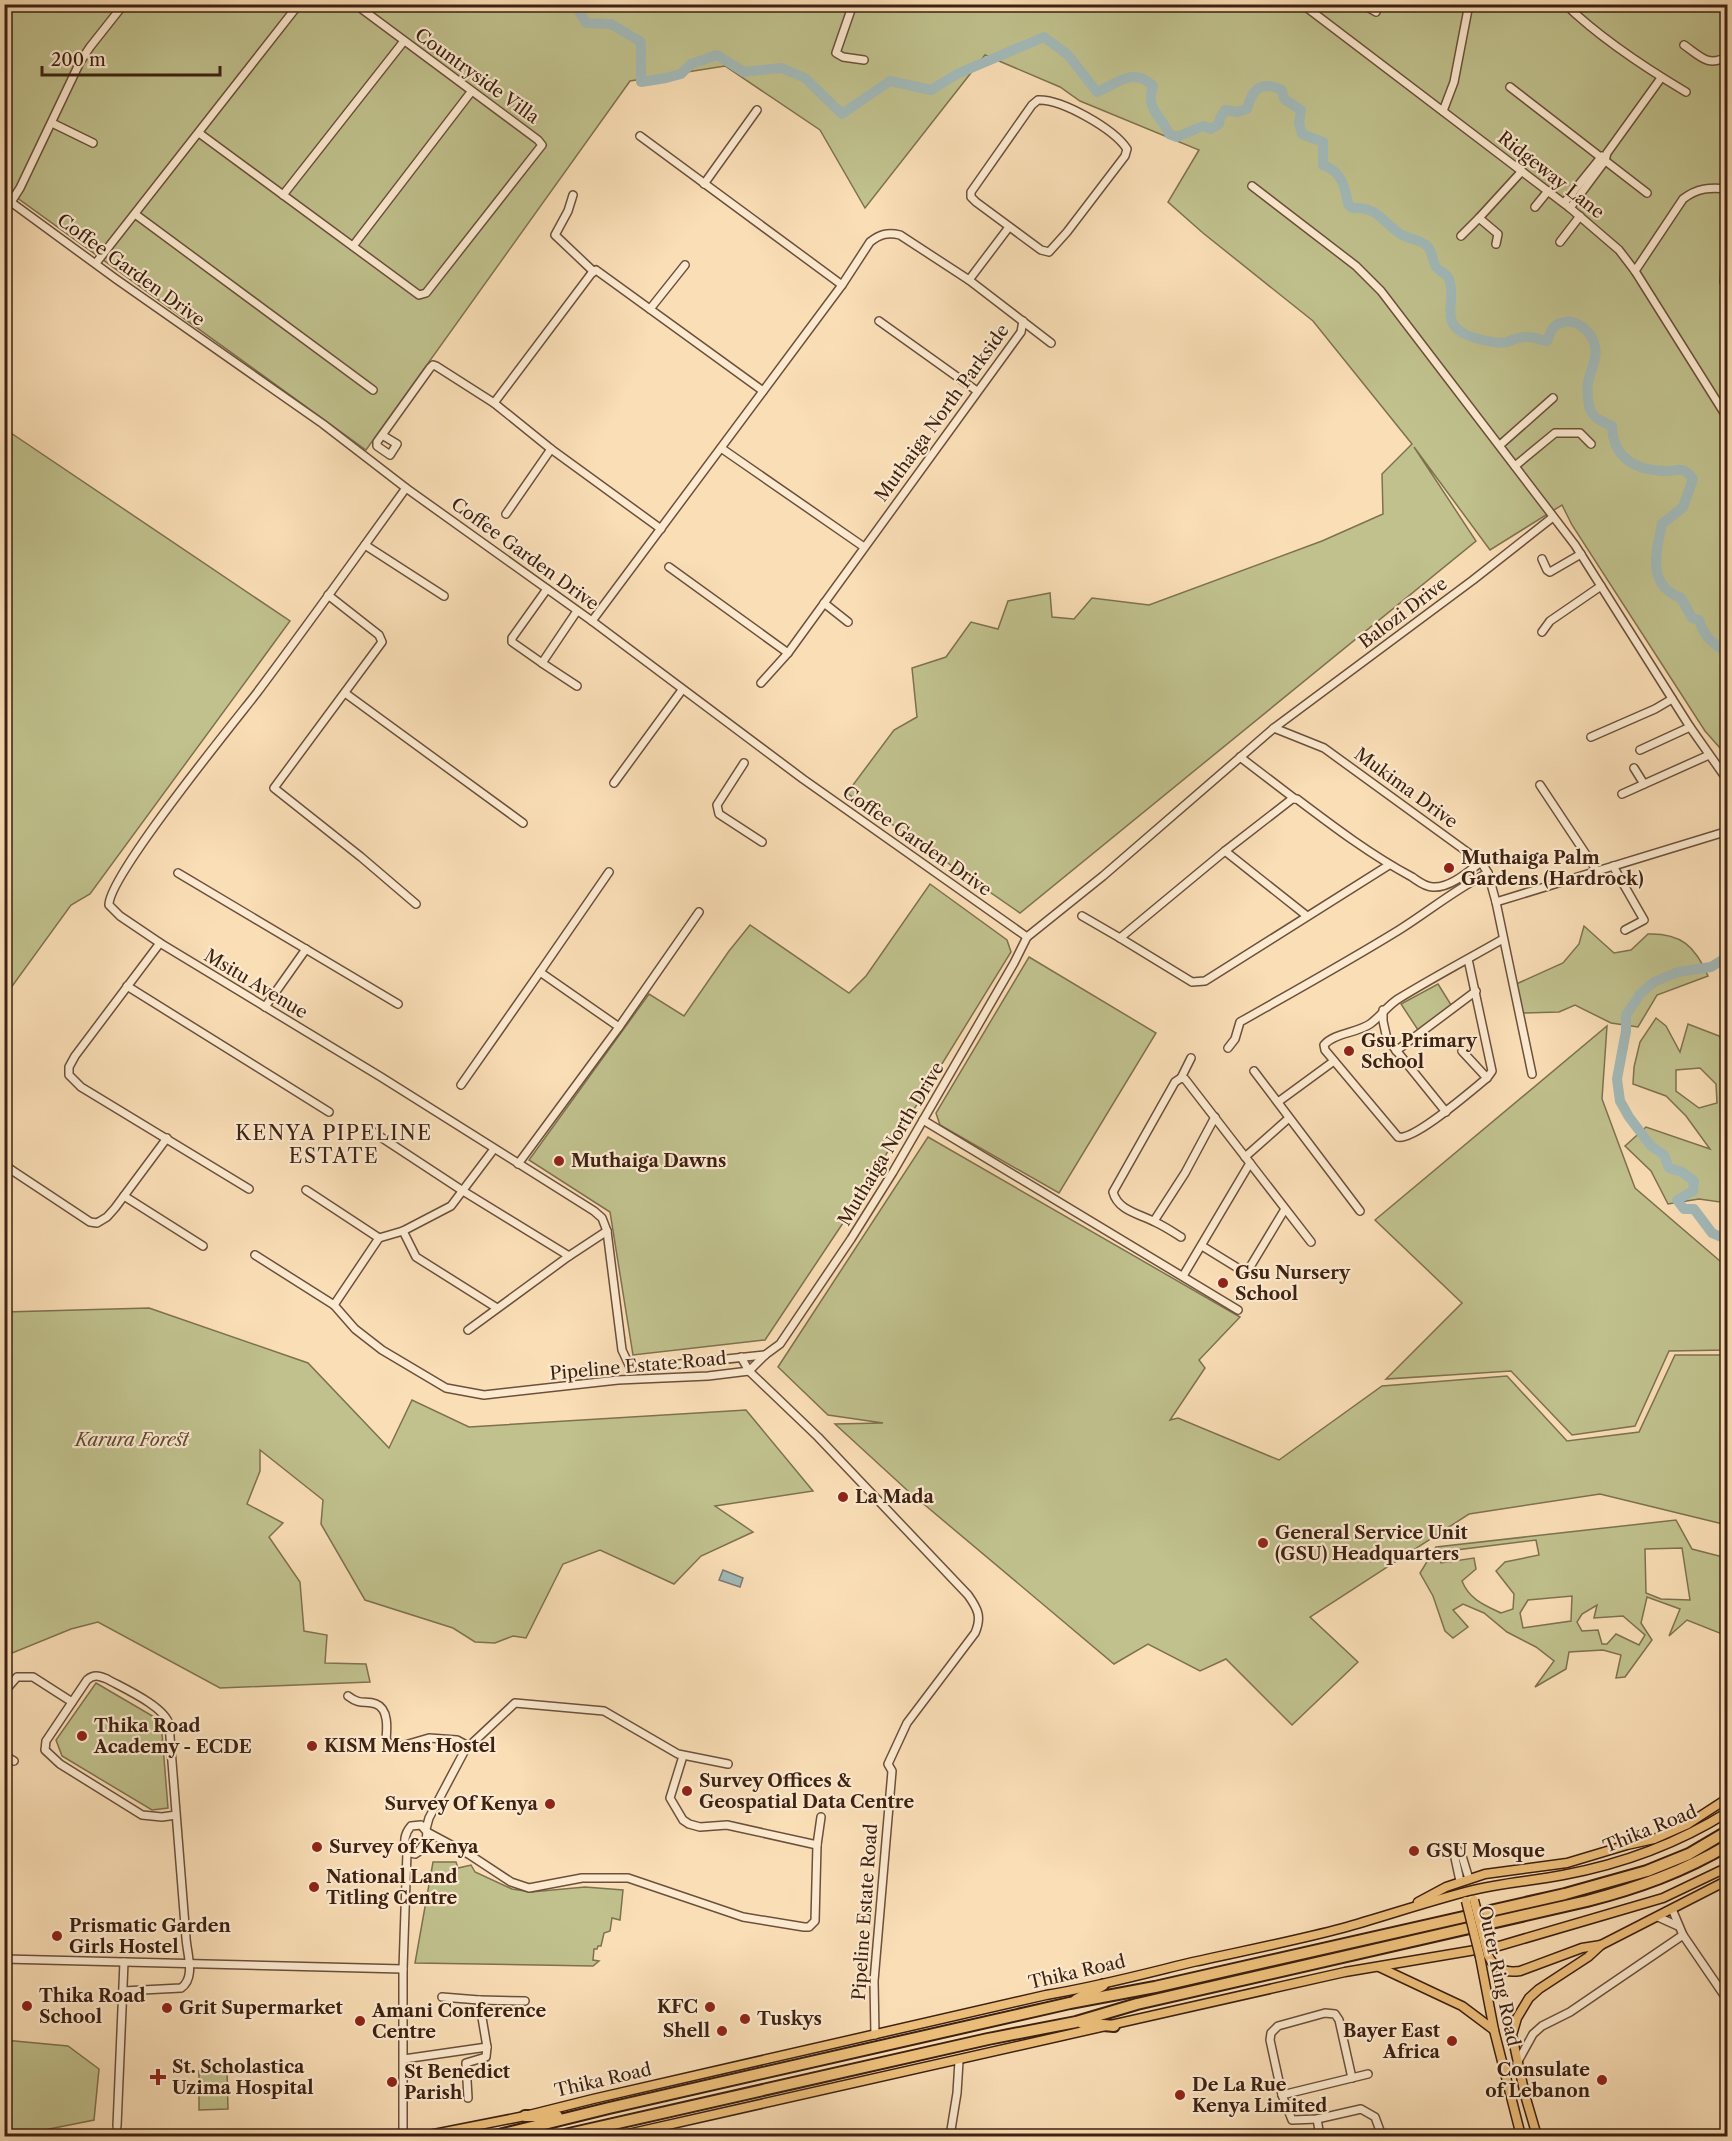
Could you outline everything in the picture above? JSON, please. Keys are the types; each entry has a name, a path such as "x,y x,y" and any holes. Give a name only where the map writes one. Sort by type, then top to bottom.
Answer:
{"highway":[{"name":"Thika Road","path":"495,2136 577,2115 1070,2003 1155,1987 1604,1884 1689,1854 1728,1831"},
{"path":"560,2136 977,2041 1076,2022 1137,2004 1622,1892 1674,1874 1728,1845"},
{"path":"1070,2003 1103,1985"},
{"path":"1076,2022 1114,2026"},
{"path":"525,2116 577,2115"}],"main road":[{"path":"1402,1911 1446,1887 1485,1874 1567,1863 1654,1839 1682,1826 1728,1798"},
{"name":"Thika Road","path":"424,2136 525,2116 1046,1995 1103,1985 1339,1929 1513,1883 1613,1864 1672,1841 1705,1826 1728,1812"},
{"path":"1672,1841 1682,1826"},
{"path":"619,2136 1377,1966 1499,1946 1663,1898 1724,1870 1727,1880 1601,1945"},
{"path":"1485,1874 1513,1883"},
{"name":"Outer Ring Road","path":"1469,1896 1484,1956 1494,2030 1521,2136"},
{"name":"Outer Ring Road","path":"1484,1956 1502,1970 1512,1972 1582,1948 1601,1945"},
{"name":"Outer Ring Road","path":"1537,2136 1512,2036 1523,2007 1539,1989 1588,1957 1601,1945"},
{"path":"1377,1966 1462,2006 1494,2030"}],"street":[{"path":"4,213 12,203 80,62 124,4"},
{"path":"96,263 299,4"},
{"name":"Countryside Villa","path":"353,246 419,295 423,295 542,145 355,4"},
{"path":"853,4 836,53 843,57 864,60"},
{"name":"Ridgeway Lane","path":"1302,4 1567,205 1619,250 1635,271 1728,419"},
{"path":"1362,4 1376,12"},
{"path":"1443,111 1454,82 1469,4"},
{"path":"1566,4 1661,78 1686,92"},
{"path":"283,195 404,41"},
{"path":"1684,45 1709,61 1719,62 1728,56"},
{"path":"1567,205 1661,78"},
{"path":"1510,87 1604,157 1647,193"},
{"path":"199,133 353,246 471,92"},
{"path":"1038,100 1046,100 1069,109 1103,127 1123,143 1127,149 1125,156 1054,249 1048,252 1041,250 1009,227 976,202 970,192 1032,105 1038,100"},
{"path":"704,184 757,110"},
{"path":"52,123 93,143"},
{"path":"640,136 842,285"},
{"path":"1461,236 1522,171"},
{"path":"1252,186 1371,279 1581,554 1690,727 1728,781"},
{"path":"1635,271 1683,199 1693,191 1706,188 1728,189"},
{"path":"1535,207 1548,191"},
{"path":"573,195 568,211 555,235 595,271 763,391"},
{"name":"Coffee Garden Drive","path":"4,197 322,424 813,786 1027,937"},
{"path":"135,214 373,390"},
{"path":"1560,242 1580,216"},
{"path":"1724,282 1728,217"},
{"path":"1479,218 1498,234 1496,244"},
{"path":"969,280 1009,227"},
{"name":"Muthaiga North Parkside","path":"592,621 842,285 870,242 887,233 900,235 969,280 1023,321 1021,332 788,654 761,683"},
{"path":"650,309 685,265"},
{"path":"494,403 595,271"},
{"path":"879,321 977,391"},
{"path":"1023,321 1051,343"},
{"path":"382,435 430,368 436,366 494,403 551,449 661,529"},
{"path":"1500,446 1553,398"},
{"path":"1515,466 1542,442 1559,431 1580,433 1591,444"},
{"path":"721,448 864,547"},
{"path":"506,514 551,449"},
{"name":"Msitu Avenue","path":"406,488 145,840 110,895 109,905 160,943 381,1077 594,1211 602,1218 607,1231"},
{"name":"Balozi Drive","path":"1027,937 1103,876 1274,728 1473,580 1553,517"},
{"path":"365,545 444,596"},
{"path":"1542,559 1550,572 1581,554"},
{"path":"669,567 788,654"},
{"path":"1542,632 1551,621 1601,586"},
{"path":"547,589 512,638 512,642 577,686"},
{"path":"328,595 382,638 382,642 274,789 361,857 416,904"},
{"path":"824,603 848,622"},
{"path":"542,663 577,611"},
{"path":"614,783 682,690"},
{"path":"345,693 523,823"},
{"path":"1591,737 1655,709 1672,699"},
{"path":"1641,750 1690,727"},
{"name":"Mukima Drive","path":"1274,728 1324,748 1481,862 1488,873 1496,902 1532,1074"},
{"path":"1622,794 1709,755"},
{"path":"1240,757 1389,865 1432,887 1454,881 1481,862"},
{"path":"744,763 717,808 719,814 762,842"},
{"path":"1634,768 1644,784"},
{"path":"1540,785 1597,871"},
{"path":"1120,938 1225,850 1288,800 1295,799"},
{"path":"1496,902 1728,831"},
{"path":"1225,850 1307,916"},
{"path":"1082,916 1192,982 1205,981 1389,865"},
{"path":"1613,866 1644,920 1624,930"},
{"path":"461,1085 609,872"},
{"path":"178,873 398,1004"},
{"path":"1228,1048 1235,1039 1240,1022 1359,954 1445,901 1467,884 1488,873"},
{"path":"518,1164 619,1027 699,912"},
{"name":"Muthaiga North Drive","path":"765,1355 780,1344 851,1239 923,1120 1027,937"},
{"path":"1468,959 1492,1071 1487,1078 1446,1112 1408,1137 1398,1137 1325,1050 1325,1042 1372,1023 1396,1000 1503,939"},
{"path":"160,943 75,1056 69,1067 69,1075 81,1087 249,1189"},
{"path":"265,1007 306,949"},
{"path":"540,972 619,1027"},
{"path":"127,986 330,1112"},
{"path":"1396,1051 1476,991"},
{"path":"1383,1011 1384,1033 1446,1112"},
{"path":"1462,1051 1487,1078"},
{"path":"1181,1237 1154,1221 1122,1207 1113,1192 1191,1058"},
{"path":"1278,1102 1334,1061"},
{"path":"1254,1071 1360,1211"},
{"path":"1181,1078 1192,1087 1311,1242"},
{"path":"1154,1221 1189,1166 1215,1117"},
{"path":"1184,1276 1247,1160 1289,1118"},
{"path":"923,1120 1238,1310"},
{"path":"367,1128 463,1191 569,1256"},
{"path":"4,1178 7,1167 90,1222 97,1223 107,1217 167,1138"},
{"path":"334,1305 379,1238 403,1231 451,1206 494,1149"},
{"path":"306,1190 379,1238"},
{"path":"124,1196 203,1246"},
{"path":"1202,1246 1247,1272 1285,1209"},
{"path":"403,1231 416,1257 497,1308"},
{"path":"468,1330 607,1231 622,1350 628,1364 651,1367 765,1355"},
{"name":"Pipeline Estate Road","path":"255,1255 334,1305 355,1329 382,1350 446,1388 484,1395 618,1380 749,1371 818,1437 968,1595 980,1620 975,1633 907,1724 888,1764 892,1771 874,1981 875,2035"},
{"path":"741,1358 749,1371 765,1355"},
{"path":"4,1692 18,1677 29,1676 72,1702"},
{"path":"123,1991 181,1988 186,1985 191,1965 187,1946 169,1724 165,1715 151,1705 100,1676 87,1680 46,1741 44,1748 48,1755 142,1815 162,1817 176,1815"},
{"path":"348,1696 356,1702 375,1704 381,1708 387,1722 386,1740 391,1745 398,1747 429,1738 457,1740 470,1747"},
{"path":"408,1868 426,1841 425,1829 429,1818 458,1760 465,1750 514,1703 604,1711 683,1756 728,1764"},
{"path":"4,1755 14,1761"},
{"path":"683,1756 670,1798 683,1820 700,1827 727,1825 817,1845"},
{"path":"403,2136 403,1969 408,1868 404,1845 406,1833 411,1826 425,1829 511,1882 529,1888 582,1878 628,1878 743,1917 809,1927 815,1921 817,1845 821,1817"},
{"path":"407,1852 415,1854 418,1852"},
{"path":"1672,1909 1683,1935 1728,2001"},
{"path":"1658,1917 1678,1926"},
{"path":"1517,2063 1533,2034 1542,2026 1683,1935"},
{"path":"4,1959 403,1969"},
{"path":"117,2126 124,1962"},
{"path":"442,1997 525,2001"},
{"path":"468,2098 466,2063 486,2057 487,2048 479,2000"},
{"path":"1352,2078 1337,2016 1325,2013 1278,2026 1271,2033 1271,2047 1282,2095 1292,2120 1317,2119 1355,2109 1364,2110 1375,2117 1382,2136"},
{"path":"404,2059 487,2048"},
{"path":"950,2136 957,2093 959,2061"},
{"path":"1282,2095 1368,2074"},
{"path":"1317,2119 1320,2136"}],"green space":[{"path":"4,5 1727,5 1727,756 1705,731 1572,525 1562,505 1490,550 1414,447 1476,541 1020,913 847,793 894,730 917,717 912,668 946,657 971,622 998,629 1008,601 1050,593 1052,617 1074,619 1092,598 1149,605 1322,541 1383,514 1382,474 1412,444 1313,321 1168,202 1199,150 1080,101 1060,87 985,55 865,208 820,130 725,66 630,81 366,450 5,189"},
{"path":"5,429 290,621 90,894 71,905 5,996"},
{"path":"930,884 1007,940 1011,952 853,1208 765,1340 633,1355 610,1212 529,1160 649,994 684,1016 750,925 849,993 866,976"},
{"path":"1584,926 1614,953 1631,950 1648,934 1660,934 1678,939 1692,949 1708,976 1657,995 1638,1027 1611,1023 1575,1005 1559,1012 1521,1013 1514,985 1563,963 1579,944"},
{"path":"1029,957 1156,1033 1059,1193 940,1125 936,1113"},
{"path":"1438,984 1453,1008 1420,1033 1401,1004"},
{"path":"1656,1018 1666,1026 1680,1052 1688,1024 1719,1036 1727,1044 1727,1203 1699,1199 1668,1204 1651,1171 1625,1146 1646,1127 1710,1149 1686,1116 1666,1096 1633,1084 1634,1067 1640,1042","holes":["1700,1068 1716,1084 1717,1103 1699,1108 1676,1091 1676,1070"]},
{"path":"1607,1026 1602,1099 1635,1188 1727,1267 1727,1350 1669,1351 1635,1426 1572,1435 1511,1371 1386,1379 1462,1303 1375,1220"},
{"path":"928,1137 1240,1317 1199,1360 1205,1368 1170,1420 1178,1418 1279,1460 1382,1386 1507,1376 1567,1441 1639,1432 1675,1355 1727,1355 1727,1525 1600,1494 1469,1514 1310,1617 1358,1662 1292,1725 1226,1659 1200,1671 1148,1644 1114,1664 907,1490 835,1424 883,1423 828,1415 778,1367"},
{"name":"Karura Forest","path":"149,1308 308,1363 389,1448 412,1400 469,1427 746,1410 813,1491 715,1506 753,1532 701,1556 674,1584 600,1550 563,1564 526,1638 513,1636 495,1643 475,1642 453,1628 365,1600 321,1524 323,1500 260,1450 260,1471 247,1504 283,1523 269,1537 300,1582 304,1631 327,1635 325,1663 366,1664 370,1682 220,1688 98,1622 71,1629 5,1656 5,1312"},
{"path":"1676,1520 1692,1549 1727,1558 1727,1636 1687,1620 1669,1636 1680,1609 1647,1597 1641,1623 1652,1640 1625,1677 1616,1678 1621,1655 1603,1650 1569,1652 1566,1669 1535,1687 1554,1661 1536,1647 1507,1632 1484,1613 1463,1604 1453,1610 1468,1627 1453,1638 1445,1631 1433,1596 1420,1573 1436,1547","holes":["1536,1540 1539,1555 1505,1562 1496,1571 1514,1594 1513,1609 1501,1613 1478,1601 1462,1581 1476,1569 1474,1558 1441,1563 1440,1552","1682,1548 1690,1600 1661,1599 1646,1593 1645,1549","1572,1596 1571,1621 1523,1628 1520,1613 1528,1600","1597,1605 1594,1618 1623,1616 1645,1635 1639,1645 1616,1634 1607,1644 1602,1644 1598,1630 1582,1631 1577,1622 1582,1614"]},
{"path":"96,1683 161,1721 168,1808 152,1810 62,1756 56,1740"},
{"path":"433,1862 456,1862 458,1868 471,1865 475,1872 512,1889 531,1892 585,1887 623,1890 620,1920 612,1918 610,1931 604,1933 601,1946 594,1949 593,1960 599,1961 593,1966 415,1963"},
{"path":"4,2040 68,2046 99,2069 94,2120 5,2136"},
{"path":"227,2070 228,2109 199,2110 199,2071"}],"water":[{"path":"723,1570 743,1578 740,1587 719,1580"}],"waterway":[{"path":"570,4 578,9 586,23 611,24 641,42 641,82 681,74 691,64 717,55 744,72 781,68 805,78 842,114 890,81 931,90 957,74 1044,37 1068,55 1097,92 1125,78 1139,77 1146,80 1153,86 1152,107 1169,134 1177,137 1203,126 1211,129 1219,124 1225,110 1237,112 1247,109 1252,96 1263,86 1282,90 1284,99 1301,110 1299,123 1302,134 1323,142 1323,165 1338,175 1348,204 1352,208 1374,212 1399,233 1429,248 1436,267 1449,279 1451,316 1456,328 1472,337 1498,343 1528,337 1547,341 1555,326 1572,322 1578,324 1591,336 1596,351 1588,385 1589,406 1592,414 1612,426 1617,447 1629,461 1646,469 1682,470 1693,479 1683,507 1662,524 1656,567 1662,585 1681,598 1692,618 1699,620 1709,639 1728,652"},
{"path":"1728,959 1711,967 1678,972 1654,982 1641,993 1626,1015 1626,1031 1617,1079 1620,1101 1629,1117 1651,1146 1664,1155 1669,1168 1682,1172 1694,1181 1693,1191 1677,1200 1684,1209 1694,1209 1712,1233 1728,1240"}],"place":[{"name":"Muthaiga Palm Gardens (Hardrock)","path":"1449,868"},
{"name":"Gsu Primary School","path":"1349,1051"},
{"name":"Muthaiga Dawns","path":"559,1161"},
{"name":"Gsu Nursery School","path":"1223,1283"},
{"name":"La Mada","path":"843,1497"},
{"name":"General Service Unit (GSU) Headquarters","path":"1263,1543"},
{"name":"Thika Road Academy - ECDE","path":"82,1736"},
{"name":"KISM Mens Hostel","path":"312,1746"},
{"name":"Survey Offices & Geospatial Data Centre","path":"687,1791"},
{"name":"Survey Of Kenya","path":"550,1804"},
{"name":"Survey of Kenya","path":"317,1847"},
{"name":"GSU Mosque","path":"1414,1851"},
{"name":"National Land Titling Centre","path":"314,1887"},
{"name":"Prismatic Garden Girls Hostel","path":"57,1936"},
{"name":"Thika Road School","path":"27,2006"},
{"name":"KFC","path":"710,2007"},
{"name":"Grit Supermarket","path":"167,2008"},
{"name":"Tuskys","path":"745,2019"},
{"name":"Amani Conference Centre","path":"360,2021"},
{"name":"Shell","path":"722,2031"},
{"name":"Bayer East Africa","path":"1452,2041"},
{"name":"St. Scholastica Uzima Hospital","path":"158,2077"},
{"name":"Consulate of Lebanon","path":"1602,2080"},
{"name":"St Benedict Parish","path":"392,2082"},
{"name":"De La Rue Kenya Limited","path":"1180,2095"}],"district":[{"name":"KENYA PIPELINE ESTATE","path":"334,1144"}]}
